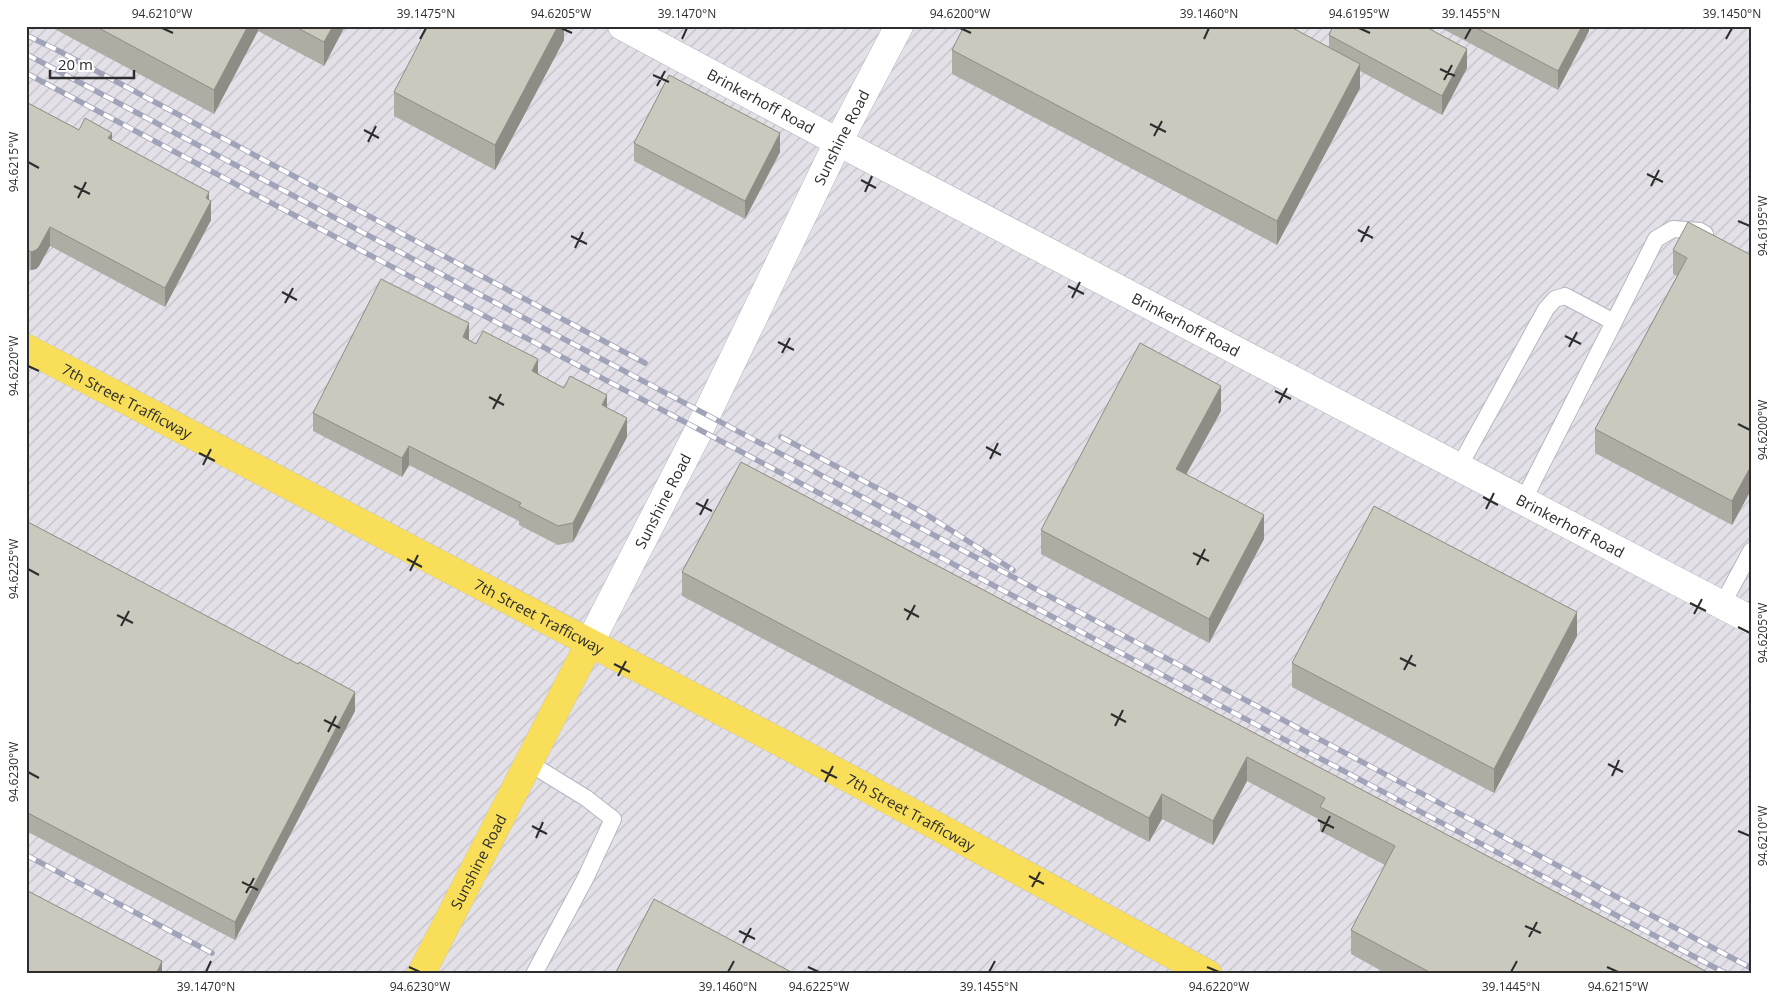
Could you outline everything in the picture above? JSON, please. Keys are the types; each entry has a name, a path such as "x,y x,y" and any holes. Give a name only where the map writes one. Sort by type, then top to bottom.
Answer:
{"main road":[{"name":"7th Street Trafficway","path":"26,348 589,644 841,774 1208,974"},
{"name":"Sunshine Road","path":"421,974 589,644"}],"street":[{"name":"Brinkerhoff Road","path":"622,26 838,142 1751,620"},
{"name":"Sunshine Road","path":"589,644 699,430 838,142 899,26"}],"lane":[{"path":"1523,500 1656,239 1673,229 1700,231 1717,240"},
{"path":"1459,467 1546,309 1555,299 1565,296 1614,322"},
{"path":"1722,605 1751,550"},
{"path":"528,763 586,798 613,819 585,879 534,974"}],"shaded area":[{"path":"26,26 1751,26 1751,974 26,974"}],"building":[{"path":"95,26 248,26 214,90"},
{"path":"294,26 333,26 324,42"},
{"path":"428,26 558,26 495,145 394,92"},
{"path":"964,26 1289,26 1360,64 1277,221 952,50"},
{"path":"1333,26 1424,26 1467,49 1442,96 1329,35"},
{"path":"1473,26 1582,26 1558,71"},
{"path":"669,75 780,133 745,201 634,143"},
{"path":"26,102 79,130 85,118 112,133 108,138 209,192 206,198 211,201 165,288 50,227 36,250 31,252 26,249"},
{"path":"1688,222 1751,255 1751,466 1732,501 1595,429 1687,258 1673,250"},
{"path":"381,279 469,323 463,337 476,344 483,331 538,359 532,371 564,388 570,376 607,395 602,405 627,418 573,523 558,526 519,506 521,503 409,446 402,458 313,413"},
{"path":"1140,343 1221,386 1176,469 1264,515 1209,619 1041,530"},
{"path":"741,462 1711,974 1433,974 1351,930 1395,846 1320,807 1325,798 1247,757 1213,821 1162,794 1149,818 682,572"},
{"path":"1374,506 1577,612 1494,769 1292,663"},
{"path":"26,521 355,692 235,922 26,812"},
{"path":"26,890 162,961 156,974 26,974"},
{"path":"654,899 795,974 615,974"}],"railway":[{"path":"26,35 645,363"},
{"path":"26,54 1751,968"},
{"path":"26,73 1727,974"},
{"path":"781,437 924,513 1013,570"},
{"path":"26,855 212,953"}]}
